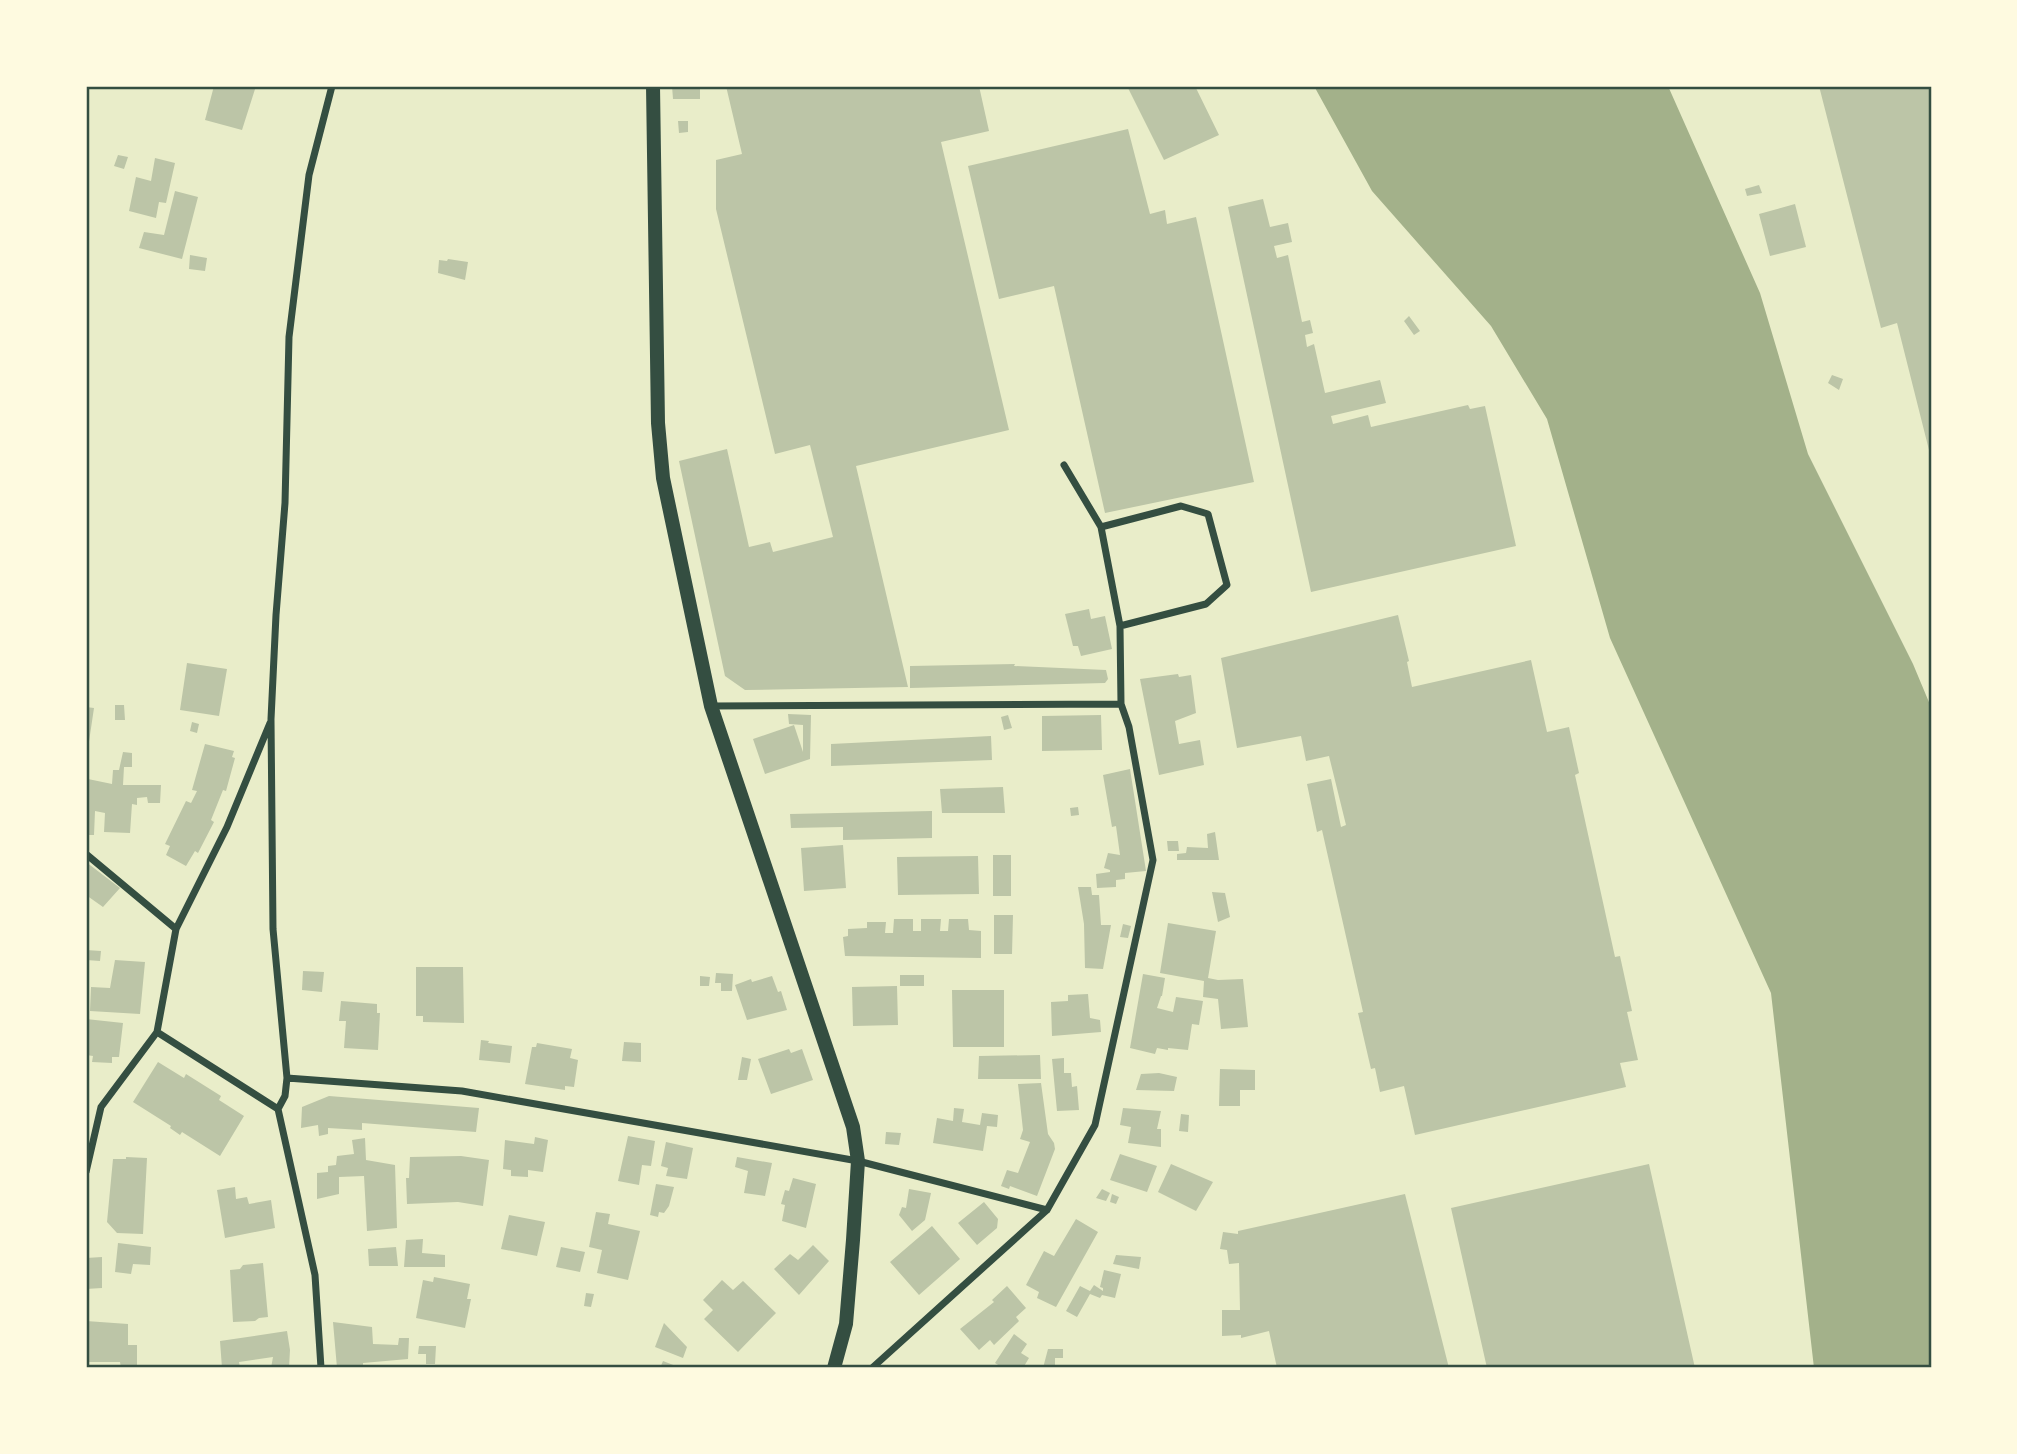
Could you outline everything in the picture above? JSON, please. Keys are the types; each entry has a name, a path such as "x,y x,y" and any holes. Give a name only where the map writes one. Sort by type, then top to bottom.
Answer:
{"main road":[{"path":"653,86 658,423 662,465 711,706 853,1127 859,1161 845,1324 834,1368"}],"street":[{"path":"321,1368 315,1275 278,1109 285,1096 287,1079 273,929 271,719 285,503 289,337 309,176 332,86"},
{"path":"872,1368 1047,1210 1095,1125 1153,860 1129,727 1121,704 1120,626 1101,527 1064,465"},
{"path":"1101,527 1181,506 1208,514 1227,584 1206,604 1120,626"},
{"path":"711,706 1121,704"},
{"path":"86,1172 101,1107 157,1032 176,929 228,827 271,719"},
{"path":"86,854 176,929"},
{"path":"157,1032 278,1109"},
{"path":"287,1079 462,1091 859,1161 1047,1210"}],"shaded area":[{"path":"1314,86 1668,86 1760,293 1808,454 1913,664 1931,707 1931,1368 1814,1368 1771,993 1610,638 1547,419 1491,326 1372,191"}],"building":[{"path":"214,86 256,86 242,130 205,120"},
{"path":"672,86 700,86 700,99 673,99"},
{"path":"726,86 979,86 989,131 941,142 1009,430 856,466 908,687 745,690 725,676 679,461 727,449 749,547 770,542 773,552 833,537 810,445 775,454 716,209 716,160 742,154"},
{"path":"1127,86 1195,86 1219,135 1164,160"},
{"path":"1819,86 1931,86 1931,458 1897,323 1881,328"},
{"path":"678,121 688,121 688,132 679,133"},
{"path":"1128,129 1150,214 1165,210 1167,224 1196,217 1254,482 1105,513 1054,286 999,299 968,166"},
{"path":"118,155 128,157 124,169 114,166"},
{"path":"155,158 175,163 166,203 159,202 156,218 129,211 136,177 151,181"},
{"path":"1759,185 1762,193 1747,196 1745,189"},
{"path":"175,191 198,197 182,259 139,248 144,232 164,235"},
{"path":"1263,199 1270,227 1288,223 1292,242 1274,246 1277,258 1288,255 1302,322 1310,320 1313,333 1305,335 1307,347 1314,344 1325,393 1380,380 1386,403 1331,416 1333,424 1368,415 1371,427 1468,405 1470,409 1485,406 1516,546 1311,592 1228,207"},
{"path":"1795,204 1806,247 1770,256 1759,214"},
{"path":"190,255 207,258 205,271 189,269"},
{"path":"439,260 468,262 465,280 438,273"},
{"path":"1409,316 1420,331 1414,335 1404,321"},
{"path":"1832,375 1843,379 1839,390 1828,383"},
{"path":"1089,609 1091,619 1105,616 1112,649 1081,656 1078,646 1073,646 1065,614"},
{"path":"1398,615 1412,687 1531,660 1547,732 1569,727 1579,773 1575,775 1615,957 1620,956 1632,1011 1627,1012 1638,1060 1620,1063 1626,1087 1415,1135 1404,1086 1380,1092 1375,1068 1371,1069 1358,1013 1363,1012 1322,830 1317,832 1307,784 1331,779 1341,827 1346,825 1329,756 1306,761 1301,736 1237,748 1221,658"},
{"path":"187,663 227,669 219,716 180,710"},
{"path":"1015,664 1014,666 1106,670 1108,679 1105,683 910,688 910,666"},
{"path":"1178,674 1179,677 1191,675 1196,713 1175,721 1179,744 1200,740 1204,765 1159,775 1140,679"},
{"path":"115,705 124,705 125,720 115,720"},
{"path":"86,707 94,708 87,755 86,754"},
{"path":"788,714 811,715 810,759 765,774 753,739 794,725 803,752 803,725 789,724"},
{"path":"1008,715 1012,728 1004,730 1001,717"},
{"path":"1101,715 1102,750 1042,751 1042,716"},
{"path":"192,722 199,724 197,733 190,731"},
{"path":"991,736 992,760 831,766 831,744"},
{"path":"205,744 234,751 232,757 235,758 226,791 223,790 211,820 214,822 198,853 195,851 186,866 166,855 170,846 165,844 186,801 191,803 197,791 192,790"},
{"path":"123,752 132,753 132,767 124,767 123,785 161,785 160,803 148,803 147,797 137,798 137,805 132,804 130,833 104,832 105,813 95,811 94,835 87,835 88,779 112,784 113,770 119,770"},
{"path":"1130,769 1146,871 1125,873 1125,879 1116,880 1116,887 1097,888 1096,874 1110,872 1104,868 1108,853 1120,855 1116,826 1112,827 1103,775"},
{"path":"1003,787 1005,813 942,813 940,789"},
{"path":"1078,807 1079,815 1071,816 1070,808"},
{"path":"932,811 932,838 843,840 843,827 791,828 790,814"},
{"path":"1215,832 1219,860 1177,860 1177,854 1186,853 1187,847 1208,848 1207,834"},
{"path":"1167,841 1178,841 1179,851 1168,851"},
{"path":"843,845 846,888 804,891 801,848"},
{"path":"993,855 1011,855 1011,896 993,896"},
{"path":"978,856 979,894 898,895 897,857"},
{"path":"86,862 120,888 103,907 86,895"},
{"path":"1078,887 1091,887 1092,895 1099,895 1101,925 1111,925 1103,969 1085,968 1084,924"},
{"path":"1212,892 1225,893 1230,917 1218,922"},
{"path":"994,915 1013,915 1012,954 994,954"},
{"path":"894,919 913,919 913,931 921,931 921,919 941,919 940,931 948,931 949,919 968,919 969,930 981,931 981,958 845,956 843,937 848,936 848,929 867,928 867,922 886,922 885,933 893,933"},
{"path":"1168,923 1216,931 1208,978 1243,979 1248,1027 1221,1029 1218,999 1203,997 1204,981 1160,973"},
{"path":"1123,924 1131,926 1128,938 1120,937"},
{"path":"86,950 101,951 100,961 86,960"},
{"path":"115,960 145,962 140,1014 90,1011 91,987 110,988"},
{"path":"416,967 463,967 464,1023 423,1022 423,1016 416,1016"},
{"path":"303,971 324,972 322,992 302,990"},
{"path":"716,973 733,974 732,991 721,991 721,983 715,983"},
{"path":"1143,974 1165,978 1157,1008 1173,1012 1176,997 1203,1001 1199,1025 1192,1024 1188,1050 1157,1048 1155,1054 1130,1048"},
{"path":"900,975 924,975 924,986 900,986"},
{"path":"700,976 710,977 709,986 700,986"},
{"path":"772,976 778,992 781,991 787,1010 747,1020 735,985"},
{"path":"897,986 898,1025 853,1026 852,987"},
{"path":"952,990 1004,990 1004,1047 953,1047"},
{"path":"1088,994 1090,1018 1100,1020 1101,1032 1052,1036 1051,1002 1068,1001 1068,995"},
{"path":"341,1001 377,1004 377,1013 380,1013 378,1050 344,1048 346,1021 339,1021"},
{"path":"86,1019 123,1023 119,1057 112,1057 112,1063 92,1062 93,1056 86,1055"},
{"path":"481,1040 512,1046 510,1063 479,1060"},
{"path":"624,1042 641,1043 641,1062 622,1061"},
{"path":"537,1043 572,1049 570,1058 578,1060 574,1087 565,1086 565,1090 525,1084 532,1047 536,1047"},
{"path":"789,1049 791,1053 802,1049 813,1080 771,1094 758,1059"},
{"path":"1040,1055 1041,1079 978,1079 979,1056"},
{"path":"742,1057 751,1059 747,1080 738,1080"},
{"path":"1064,1058 1064,1073 1071,1073 1072,1087 1077,1086 1079,1110 1057,1111 1052,1059"},
{"path":"158,1062 184,1078 186,1074 221,1096 219,1100 244,1116 220,1156 182,1132 180,1135 170,1128 171,1126 133,1102"},
{"path":"1220,1069 1255,1070 1255,1090 1240,1090 1240,1106 1219,1106"},
{"path":"1159,1073 1177,1077 1174,1091 1136,1090 1141,1074"},
{"path":"1041,1083 1048,1134 1055,1149 1037,1196 1010,1186 1009,1189 1001,1186 1007,1170 1018,1173 1030,1142 1020,1139 1023,1130 1018,1084"},
{"path":"329,1096 479,1108 476,1132 362,1123 362,1130 328,1128 328,1134 319,1136 318,1125 301,1128 302,1107"},
{"path":"954,1108 964,1109 962,1122 980,1125 982,1113 998,1115 997,1127 987,1126 983,1151 933,1143 937,1118 953,1121"},
{"path":"1123,1108 1161,1111 1157,1129 1161,1129 1161,1147 1128,1143 1131,1127 1120,1125"},
{"path":"1181,1114 1189,1115 1188,1132 1179,1131"},
{"path":"886,1132 901,1133 899,1145 885,1144"},
{"path":"628,1136 655,1141 651,1166 642,1165 639,1185 618,1181"},
{"path":"535,1137 548,1140 543,1172 528,1170 528,1177 511,1176 511,1170 503,1169 505,1140 534,1144"},
{"path":"365,1138 366,1160 395,1165 397,1228 367,1231 364,1176 339,1177 339,1194 317,1199 317,1173 328,1172 328,1166 336,1165 337,1156 354,1154 352,1140"},
{"path":"666,1142 693,1148 687,1179 666,1176 668,1168 661,1166"},
{"path":"1120,1154 1157,1166 1147,1192 1110,1180"},
{"path":"461,1156 489,1160 483,1206 458,1202 407,1204 406,1178 409,1178 410,1157"},
{"path":"737,1157 772,1163 765,1196 744,1193 748,1171 735,1167"},
{"path":"147,1158 143,1234 117,1233 107,1222 113,1159"},
{"path":"1171,1164 1213,1182 1196,1211 1158,1192"},
{"path":"1649,1164 1695,1368 1487,1368 1451,1208"},
{"path":"793,1178 816,1184 806,1228 782,1221 785,1205 781,1204 785,1190 789,1191"},
{"path":"656,1184 674,1187 669,1206 664,1213 659,1212 658,1217 650,1215"},
{"path":"235,1187 236,1199 247,1197 249,1204 271,1200 275,1228 225,1238 217,1190"},
{"path":"909,1189 931,1193 925,1220 912,1231 899,1215 902,1207 906,1208"},
{"path":"1102,1189 1110,1193 1106,1201 1096,1198"},
{"path":"1112,1194 1119,1197 1116,1204 1110,1202"},
{"path":"1405,1194 1449,1368 1277,1368 1269,1331 1241,1338 1241,1335 1222,1336 1222,1310 1240,1310 1239,1263 1229,1264 1227,1250 1220,1249 1223,1232 1238,1234 1238,1231"},
{"path":"984,1202 998,1219 997,1228 977,1245 958,1223"},
{"path":"596,1212 610,1214 608,1224 640,1231 628,1280 597,1273 602,1250 589,1247"},
{"path":"509,1215 545,1222 537,1256 501,1249"},
{"path":"1076,1219 1098,1232 1056,1307 1037,1298 1039,1292 1026,1285 1044,1251 1054,1256"},
{"path":"932,1226 960,1259 919,1295 890,1262"},
{"path":"423,1239 422,1253 445,1255 445,1267 404,1267 406,1240"},
{"path":"118,1243 151,1247 150,1265 133,1264 131,1274 115,1272"},
{"path":"813,1245 829,1261 799,1295 774,1269 790,1254 798,1260"},
{"path":"396,1247 398,1266 369,1266 368,1249"},
{"path":"561,1247 585,1252 580,1272 556,1267"},
{"path":"1116,1255 1141,1257 1139,1269 1113,1264"},
{"path":"102,1257 102,1288 86,1289 86,1258"},
{"path":"263,1263 268,1317 255,1321 233,1322 230,1270 240,1269 243,1265"},
{"path":"1104,1270 1121,1274 1115,1298 1102,1295 1100,1298 1090,1294 1077,1317 1066,1311 1080,1286 1090,1291 1094,1285 1103,1291 1100,1287"},
{"path":"434,1277 470,1284 467,1299 471,1299 465,1328 416,1318 423,1280 433,1282"},
{"path":"722,1280 733,1290 743,1281 776,1313 738,1352 704,1319 713,1310 703,1300"},
{"path":"1007,1286 1026,1308 1016,1317 1019,1321 994,1345 990,1340 979,1350 960,1329 994,1302 992,1300"},
{"path":"586,1293 594,1294 591,1307 584,1306"},
{"path":"86,1321 128,1324 128,1345 137,1345 137,1365 121,1368 120,1362 86,1362"},
{"path":"333,1322 372,1327 373,1344 398,1345 399,1338 409,1338 408,1359 363,1363 363,1368 337,1368"},
{"path":"664,1323 687,1347 683,1358 655,1347"},
{"path":"287,1331 289,1368 271,1368 273,1357 239,1362 240,1368 222,1368 220,1341"},
{"path":"1014,1334 1027,1344 1021,1353 1029,1358 1023,1368 1003,1368 995,1363"},
{"path":"419,1346 436,1346 435,1364 426,1364 426,1354 418,1354"},
{"path":"1048,1349 1063,1349 1063,1358 1055,1358 1055,1368 1043,1368"},
{"path":"663,1361 681,1368 660,1368"}]}
